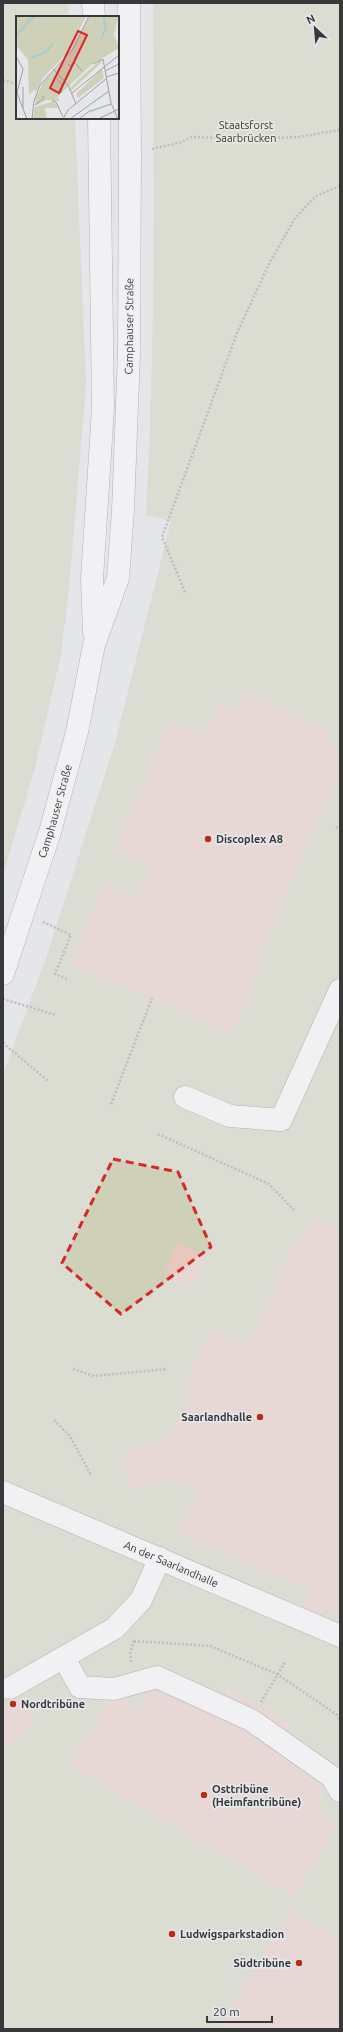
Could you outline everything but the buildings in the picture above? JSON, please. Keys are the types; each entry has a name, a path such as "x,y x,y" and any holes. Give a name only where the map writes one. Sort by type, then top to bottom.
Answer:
{"main road":[{"path":"93,3 94,16"},
{"name":"Camphauser Straße","path":"3,974 24,914 67,773 77,732 94,645 118,578 129,353 129,3"},
{"name":"Camphauser Straße","path":"94,645 92,579 103,408 98,119"},
{"path":"185,1097 230,1116 281,1120 340,990"},
{"name":"An der Saarlandhalle","path":"3,1492 340,1636"},
{"path":"10,1688 115,1628 141,1600 160,1558"},
{"path":"64,1658 80,1687 114,1689 157,1677 251,1720 332,1776 340,1791"}],"path":[{"path":"3,80 16,84"},
{"path":"130,152 182,142 192,136 250,139 298,137 340,130"},
{"path":"185,592 162,537 232,347 270,262 295,218 316,196 340,186"},
{"path":"336,827 340,829"},
{"path":"24,914 71,935 55,974 69,980"},
{"path":"111,1104 152,998"},
{"path":"3,999 56,1016"},
{"path":"3,1043 48,1081"},
{"path":"158,1134 269,1184 295,1211"},
{"path":"73,1369 94,1376 166,1369"},
{"path":"54,1420 69,1435 91,1475"},
{"path":"130,1640 210,1646 277,1674 336,1714 340,1720"},
{"path":"130,1653 134,1641"},
{"path":"260,1704 285,1662"}],"highlighted area":[{"path":"113,1159 178,1172 211,1247 121,1314 62,1263"}],"green space":[{"path":"3,3 68,3 69,16 16,16 16,119 75,119 86,384 69,589 61,655 35,768 3,875"},
{"name":"Staatsforst Saarbrücken","path":"153,3 340,3 340,2029 3,2029 3,1074 46,958 115,743 171,521 146,515 153,323"}],"place":[{"name":"Discoplex A8","path":"208,839"},
{"name":"Saarlandhalle","path":"260,1417"},
{"name":"Nordtribüne","path":"13,1704"},
{"name":"Osttribüne (Heimfantribüne)","path":"204,1795"},
{"name":"Ludwigsparkstadion","path":"172,1934"},
{"name":"Südtribüne","path":"299,1963"}]}
